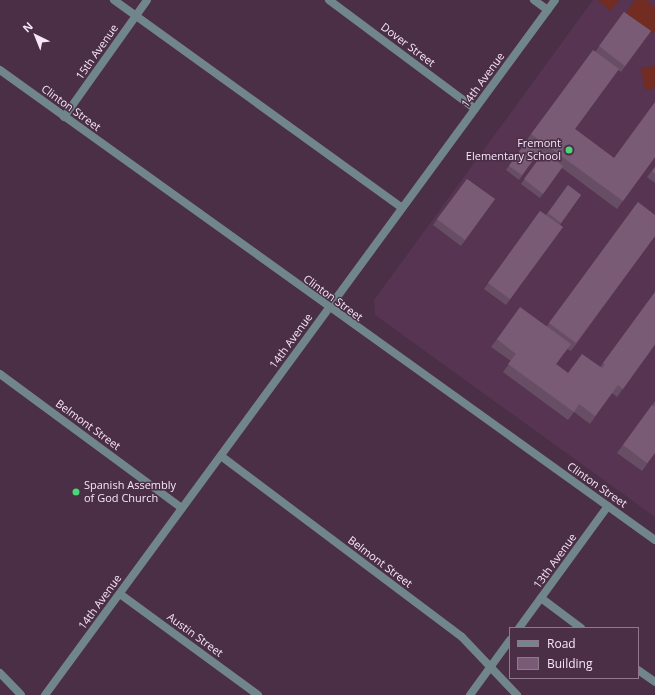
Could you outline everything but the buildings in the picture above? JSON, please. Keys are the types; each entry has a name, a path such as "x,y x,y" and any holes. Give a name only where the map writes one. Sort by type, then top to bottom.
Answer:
{"street":[{"path":"114,0 402,208"},
{"name":"15th Avenue","path":"64,117 147,0"},
{"name":"Dover Street","path":"329,0 475,108"},
{"path":"534,0 548,10"},
{"name":"14th Avenue","path":"45,695 555,0"},
{"name":"Clinton Street","path":"0,70 329,309 655,540"},
{"name":"Belmont Street","path":"0,374 182,508"},
{"name":"Belmont Street","path":"221,456 462,637 517,695"},
{"name":"13th Avenue","path":"520,627 608,506"},
{"name":"Austin Street","path":"120,594 258,695"},
{"path":"541,598 581,627"},
{"path":"470,695 509,641"},
{"path":"639,671 655,682"},
{"path":"0,673 21,695"}],"shaded area":[{"name":"Fremont Elementary School","path":"593,0 655,0 655,517 375,315 374,300"},
{"path":"598,0 619,0 610,11"},
{"path":"635,0 646,0 655,7 655,31 653,34 626,13"},
{"path":"655,66 655,88 645,90 641,68"}],"place":[{"name":"Fremont Elementary School","path":"569,150"},
{"name":"Spanish Assembly of God Church","path":"76,492"}]}
